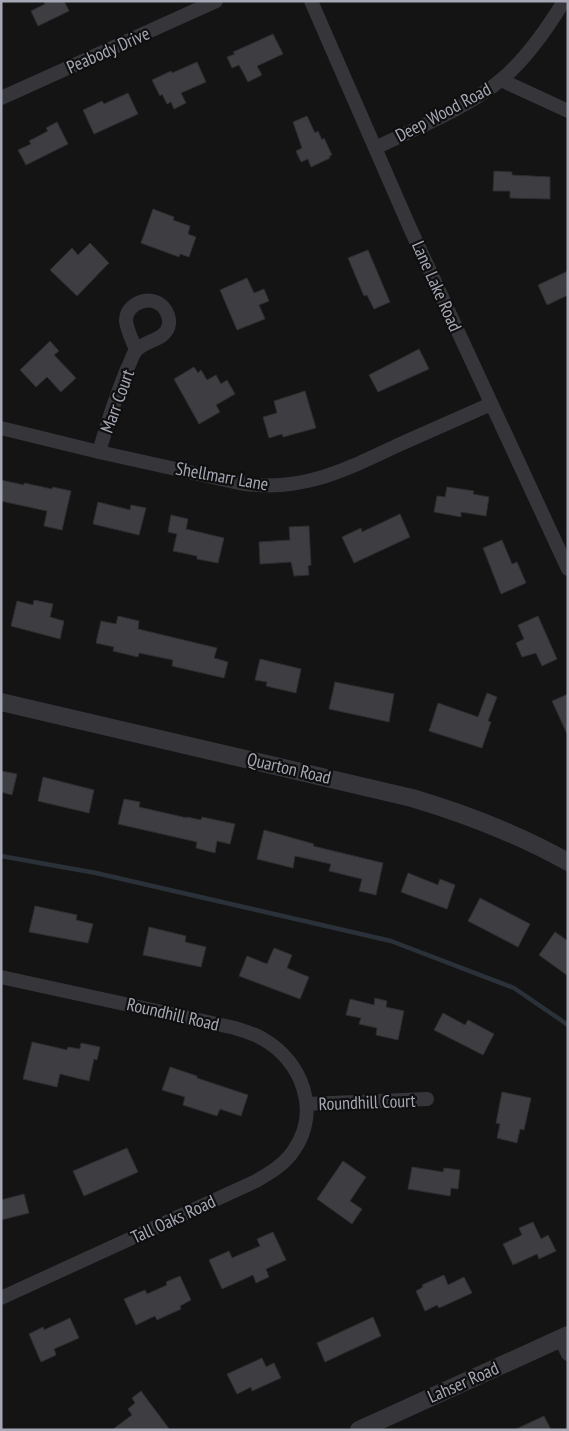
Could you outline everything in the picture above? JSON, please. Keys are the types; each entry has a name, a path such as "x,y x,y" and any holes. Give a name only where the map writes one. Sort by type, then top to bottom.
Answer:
{"street":[{"name":"Peabody Drive","path":"1,98 216,1"},
{"name":"Lane Lake Road","path":"311,1 375,148 568,569"},
{"name":"Deep Wood Road","path":"375,148 461,106 501,80 527,54 564,1"},
{"path":"501,80 568,111"},
{"name":"Marr Court","path":"99,452 114,403 136,350"},
{"name":"Shellmarr Lane","path":"1,428 99,452 258,486 292,484 323,478 345,470 491,404"},
{"name":"Quarton Road","path":"1,702 412,798 478,819 568,862"},
{"name":"Roundhill Road","path":"1,977 234,1028 262,1038 282,1052 296,1069 304,1088 307,1104"},
{"name":"Roundhill Court","path":"307,1104 427,1100"},
{"name":"Tall Oaks Road","path":"1,1298 256,1181 273,1171 284,1163 302,1137 307,1104"},
{"path":"564,1336 568,1354"},
{"name":"Lahser Road","path":"358,1430 564,1336"}],"building":[{"path":"44,1 64,1 69,11 38,26 31,11 45,4"},
{"path":"273,34 283,54 257,66 262,75 248,82 239,65 232,68 227,57 235,54 233,52"},
{"path":"197,62 206,82 181,93 186,103 174,109 171,102 167,104 162,94 160,96 152,80"},
{"path":"128,93 138,114 94,134 83,110 102,101 104,104"},
{"path":"307,116 315,133 318,131 322,140 324,138 332,155 329,156 330,158 311,167 308,159 301,162 296,151 302,148 293,122"},
{"path":"57,122 68,144 26,165 18,150 31,144 29,141 48,131 46,128"},
{"path":"494,171 512,172 512,175 550,177 550,199 510,198 510,191 493,191"},
{"path":"153,209 174,217 173,220 190,226 188,234 196,237 189,257 180,254 179,257 141,243"},
{"path":"90,243 109,263 77,296 50,270 72,248 78,255"},
{"path":"368,250 390,302 374,309 367,295 364,296 348,258"},
{"path":"568,271 568,295 547,305 538,285"},
{"path":"247,278 254,293 264,289 269,301 259,305 265,319 237,330 220,290"},
{"path":"50,341 59,351 54,355 76,378 61,392 47,377 36,387 20,370"},
{"path":"419,349 429,369 378,392 369,375"},
{"path":"194,367 198,373 201,370 207,380 216,375 221,384 227,380 235,394 216,405 220,412 199,424 174,379"},
{"path":"305,391 316,428 283,437 282,434 269,438 263,417 277,413 274,401"},
{"path":"1,480 71,491 62,530 44,526 47,511 1,501"},
{"path":"447,487 474,491 473,494 489,497 486,516 461,512 461,517 434,512 437,496 445,497"},
{"path":"98,502 130,510 131,505 146,508 139,535 93,524"},
{"path":"400,514 410,537 354,563 342,537 361,528 362,532"},
{"path":"171,515 188,519 186,529 224,538 218,563 197,559 197,556 173,551 177,534 168,532"},
{"path":"309,526 311,565 308,566 309,575 294,576 291,562 260,564 259,542 290,540 289,527"},
{"path":"502,540 512,564 517,562 526,583 501,594 483,548"},
{"path":"34,600 53,604 50,617 64,621 60,639 11,626 17,601 33,605"},
{"path":"118,616 139,621 138,629 217,648 214,658 228,662 224,678 172,666 173,660 139,653 138,657 113,651 114,647 96,643 101,621 116,624"},
{"path":"538,616 557,659 542,666 536,653 522,657 516,643 524,639 518,625"},
{"path":"260,659 301,669 296,693 266,686 267,682 255,680"},
{"path":"335,682 394,694 389,722 329,709"},
{"path":"487,693 497,697 488,721 491,722 482,748 429,731 438,703 478,717"},
{"path":"568,694 568,736 552,701"},
{"path":"1,771 17,774 12,795 1,792"},
{"path":"43,777 94,790 89,813 38,801"},
{"path":"124,799 140,802 139,807 187,818 201,820 202,817 235,824 230,844 217,841 215,853 196,848 197,842 118,824"},
{"path":"264,830 314,844 313,846 383,863 376,895 359,891 362,879 329,871 331,864 295,856 293,868 257,859"},
{"path":"408,873 438,885 440,879 455,885 447,909 401,892"},
{"path":"480,898 530,924 518,947 468,921"},
{"path":"35,906 77,915 76,920 93,924 88,943 29,932"},
{"path":"149,927 186,936 185,942 206,947 201,967 143,955"},
{"path":"555,932 568,941 568,976 539,955"},
{"path":"274,948 292,955 287,968 309,977 300,999 239,976 247,956 267,964"},
{"path":"375,998 387,1001 386,1007 404,1011 398,1040 376,1035 377,1028 359,1024 361,1018 346,1015 350,999 374,1005"},
{"path":"443,1013 465,1025 468,1020 494,1034 483,1055 434,1030"},
{"path":"32,1042 67,1050 68,1047 80,1049 81,1043 100,1047 97,1060 94,1059 89,1081 60,1074 57,1087 23,1079"},
{"path":"170,1067 248,1095 241,1116 220,1109 217,1116 183,1105 185,1097 162,1090"},
{"path":"502,1092 531,1098 524,1130 520,1129 517,1143 497,1138 500,1124 496,1123"},
{"path":"127,1148 138,1172 84,1196 73,1171"},
{"path":"343,1161 366,1177 350,1201 362,1209 352,1224 317,1199"},
{"path":"412,1167 443,1172 444,1168 460,1170 458,1189 451,1188 450,1196 408,1189"},
{"path":"24,1194 29,1213 1,1220 1,1200"},
{"path":"533,1222 541,1239 548,1235 556,1251 539,1259 537,1254 513,1265 503,1244 522,1235 519,1228"},
{"path":"273,1232 286,1260 266,1269 269,1277 256,1283 253,1275 222,1289 209,1260 229,1251 232,1258 260,1246 257,1239"},
{"path":"444,1275 448,1285 464,1277 472,1293 439,1308 437,1305 425,1311 416,1291 423,1287 422,1285"},
{"path":"180,1276 191,1300 180,1306 181,1309 157,1320 155,1316 136,1325 124,1299 145,1290 147,1294 167,1285 166,1282"},
{"path":"373,1317 381,1336 325,1362 317,1343"},
{"path":"70,1318 79,1338 54,1349 56,1355 41,1362 29,1334 43,1327 44,1330"},
{"path":"262,1358 266,1367 274,1363 281,1378 252,1391 251,1387 237,1394 227,1374"},
{"path":"141,1391 170,1430 112,1430 132,1415 128,1409 135,1403 132,1398"},
{"path":"544,1416 551,1430 514,1430"}],"waterway":[{"path":"1,856 96,873 391,941 514,988 568,1025"}]}
